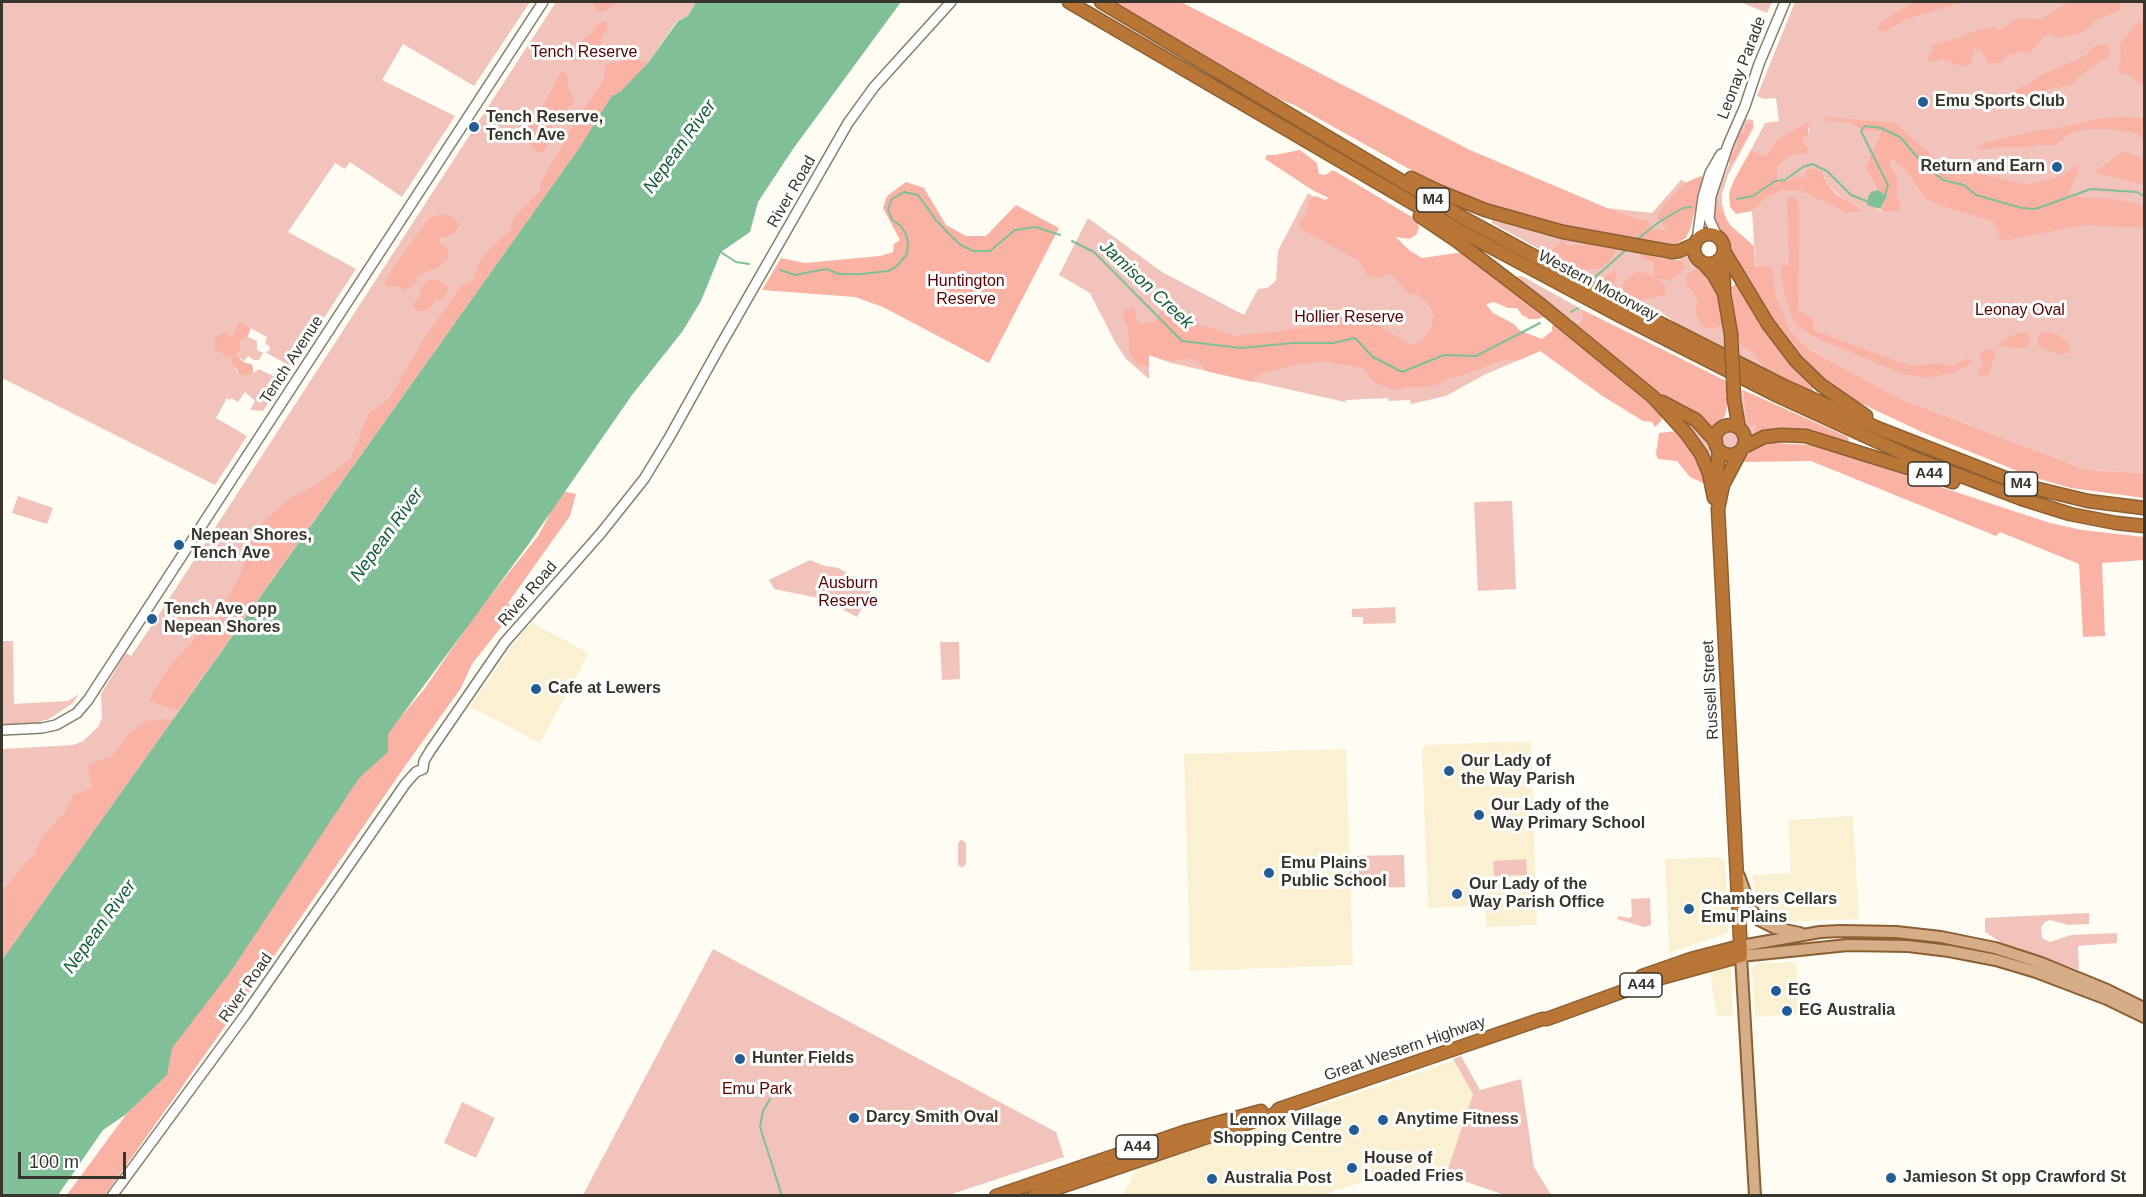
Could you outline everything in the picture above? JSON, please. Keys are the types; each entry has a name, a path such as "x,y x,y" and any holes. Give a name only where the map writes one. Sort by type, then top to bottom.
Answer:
{"highway":[{"name":"Western Motorway","path":"1069,2 1458,229 1568,289 1600,299 1782,385 2006,479 2043,491 2088,501 2145,508"},
{"name":"Western Motorway","path":"1101,2 1438,203 1580,281 1600,299 1778,396 1930,465 2047,508 2116,523 2145,526"},
{"path":"1289,114 1315,123 1399,172 1452,197 1528,223 1585,237 1673,252 1696,242 1704,235 1716,236 1723,243 1724,293 1731,334 1733,427"},
{"name":"M4","path":"1280,125 1312,151 1428,222 1541,305 1653,397 1701,454 1709,473 1716,503"},
{"path":"1696,242 1694,254 1714,276 1724,293"},
{"name":"M4","path":"1723,254 1768,324 1796,361 1821,385 1845,403 1904,438"},
{"path":"1704,264 1717,262 1723,254"},
{"name":"M4","path":"1653,397 1696,420 1717,446"},
{"path":"1717,446 1718,432 1733,427"},
{"path":"1733,427 1745,437 1742,449"},
{"name":"A44","path":"1717,446 1730,455 1764,437 1806,436 2041,512 2096,525 2116,523"},
{"name":"Russell Street","path":"1717,446 1716,503 1741,951"},
{"name":"Russell Street","path":"1716,503 1742,449"},
{"name":"Great Western Highway","path":"1034,1196 1275,1114 1279,1109 1542,1019 1546,1015 1691,958 1741,951"},
{"name":"Great Western Highway","path":"996,1196 1185,1132 1273,1107 1279,1109"}],"main road":[{"name":"Russell Street","path":"1737,870 1751,909 1760,920 1775,928 1810,934"},
{"name":"Great Western Highway","path":"1741,951 1810,934 1840,931 1896,932 1941,937 1980,945 2054,967 2145,1008"},
{"name":"Great Western Highway","path":"1741,951 1848,945 1908,946 1949,951 1996,960 2036,972 2107,999 2145,1017"},
{"name":"Russell Street","path":"1741,951 1755,1196"}],"street":[{"name":"Tench Avenue","path":"2,730 42,728 56,724 77,713 92,695 543,2"},
{"name":"River Road","path":"112,1196 245,1015 406,783 416,772 423,769 424,761 430,751 505,642 601,533 644,479 848,123 874,87 951,2"},
{"name":"Leonay Parade","path":"1716,236 1710,224 1709,207 1728,145 1785,2"},
{"name":"Leonay Parade","path":"1696,242 1703,197 1710,173 1728,145"}],"shaded area":[{"path":"533,623 589,653 540,743 470,707 521,633"},
{"name":"Our Lady of the Way Primary School","path":"1531,741 1537,925 1486,927 1485,906 1428,908 1422,748 1426,745"},
{"name":"Emu Plains Public School","path":"1346,749 1353,965 1190,971 1184,754"},
{"path":"1853,816 1859,919 1782,922 1768,918 1758,908 1752,875 1791,873 1788,820"},
{"path":"1720,857 1725,861 1729,930 1727,933 1669,953 1665,859"},
{"name":"EG","path":"1796,962 1799,1014 1755,1017 1752,968 1757,963"},
{"path":"1728,967 1731,969 1733,1015 1717,1016 1710,973"},
{"name":"Lennox Village Shopping Centre","path":"1453,1061 1473,1094 1446,1175 1422,1169 1399,1170 1322,1195 1122,1196 1138,1167"}],"green space":[{"path":"2,2 530,2 474,86 403,44 382,80 455,116 402,197 350,162 345,169 335,163 288,232 356,269 292,367 265,352 269,351 270,347 265,343 267,337 237,321 232,336 225,333 232,356 237,355 241,349 238,340 248,337 257,341 257,350 263,353 259,360 248,356 244,361 241,358 234,365 237,372 253,373 259,369 283,381 263,411 250,410 255,401 245,392 238,402 227,398 216,418 247,436 215,485 2,378"},
{"name":"Tench Reserve","path":"556,2 696,2 688,16 677,21 648,63 580,147 2,960 2,749 73,745 83,741 98,727 102,718 101,694 126,653 131,656 154,622"},
{"path":"592,2 617,2 603,12 596,10"},
{"path":"1115,2 1181,2 1470,150 1607,208 1647,221 1654,228 1663,230 1666,228 1657,218 1658,214 1678,189 1701,176 1703,177 1691,227 1686,238 1676,244 1668,245 1573,229 1475,201 1438,185 1296,106 1277,98"},
{"path":"1740,2 1772,2 1767,13"},
{"name":"Leonay Oval","path":"1795,2 2144,2 2144,473 2087,470 1901,399 1816,353 1787,333 1756,273 1752,211 1768,197 1784,190 1800,190 1846,202 1828,185 1824,176 1787,181 1777,179 1777,168 1788,157 1809,149 1802,140 1808,135 1810,127 1777,140 1766,158 1751,150 1765,123 1779,121 1776,98 1764,99 1757,96","holes":["1848,122 1885,123 1884,212 1875,208 1868,198 1871,193 1878,190 1865,168 1881,131 1864,131"]},
{"path":"1914,2 1964,2 1906,19 1884,32 1877,29 1881,22"},
{"path":"2069,2 2120,2 2121,10 2098,19 2081,33 2058,38 2052,34 2044,36 2029,54 2020,51 2007,56 2001,62 1989,64 1981,50 1973,49 1972,62 1963,67 1942,59 1930,62 1927,58 1933,50 1930,46 1977,30 1994,28 1999,31 2014,20 2026,18 2040,20"},
{"path":"2144,19 2144,84 2140,85 2129,74 2123,75 2117,68 2121,61 2120,44 2134,26"},
{"path":"606,21 608,27 602,36 603,47 598,54 580,61 573,61 570,58 584,39 595,30 597,24"},
{"path":"2108,44 2110,56 2091,67 2069,86 2048,89 2035,104 2022,108 2006,108 2002,100 2021,87 2039,76 2085,56 2096,45"},
{"path":"636,59 648,63 620,92 611,97 580,147 178,711 149,700 169,667 201,632 222,627 222,609 241,574 250,545 265,520 288,500 322,481 351,458 369,413 389,399 427,334 462,286 473,280 478,265 493,245 510,231 513,220 540,192 541,182 579,116 604,80 606,64"},
{"path":"561,72 564,72 568,79 568,88 574,103 561,112 552,110 552,138 544,151 538,153 522,136 543,106"},
{"path":"1825,117 1895,123 1943,165 2028,185 2066,175 2066,172 2080,165 2068,199 2074,197 2114,199 2142,205 2144,206 2144,228 2083,225 2002,241 1993,221 1926,199 1908,172 1892,158 1889,164 1898,180 1896,195 1901,205 1897,211 1884,212 1880,209 1887,196 1878,190 1865,168 1881,131 1864,131 1848,122 1826,121"},
{"path":"2103,118 2144,118 2144,141 2138,134 2113,129 2086,129 2069,134 2056,145 1997,147 1980,150 1976,147 2035,131"},
{"path":"1753,120 1754,127 1728,175 1722,194 1722,204 1727,221 1715,206 1715,198 1729,164 1730,155 1744,121"},
{"path":"1809,121 1808,135 1802,140 1809,152 1788,157 1777,168 1777,179 1787,181 1797,176 1805,178 1806,171 1812,168 1821,171 1836,194 1863,212 1847,212 1799,190 1784,190 1768,197 1752,211 1736,214 1730,207 1729,193 1751,150 1766,157 1777,140"},
{"path":"1751,123 1753,126 1734,161 1729,162 1739,145 1738,137 1744,132 1746,124"},
{"path":"1300,150 1317,163 1319,174 1325,175 1333,170 1417,220 1419,227 1417,234 1410,239 1396,237 1409,250 1422,258 1463,252 1544,317 1529,319 1517,308 1508,308 1494,302 1486,304 1493,313 1514,324 1519,330 1542,339 1552,331 1552,326 1555,324 1658,411 1662,418 1661,421 1655,427 1652,422 1643,421 1601,395 1540,351 1517,361 1512,359 1497,362 1428,387 1406,387 1393,390 1372,381 1364,369 1351,365 1338,365 1329,361 1298,364 1259,374 1253,382 1206,371 1200,363 1187,358 1174,361 1149,355 1149,365 1139,366 1130,354 1128,328 1123,318 1126,309 1134,308 1137,321 1142,324 1156,321 1161,311 1236,336 1320,326 1347,315 1375,323 1407,343 1416,344 1431,328 1434,315 1429,305 1418,295 1410,294 1392,275 1386,274 1384,277 1375,278 1367,275 1359,261 1300,228 1300,221 1308,212 1309,200 1316,196 1325,200 1329,198 1314,191 1265,159 1267,155"},
{"path":"2124,151 2144,159 2144,185 2095,172"},
{"path":"1681,180 1688,183 1657,218 1667,228 1663,230 1654,228 1647,221 1607,208 1652,213"},
{"name":"Huntington Reserve","path":"906,182 924,188 946,225 966,236 986,236 1016,205 1059,228 989,363 883,307 855,297 762,290 781,258 805,263 880,256 893,252 894,244 900,240 883,208 887,196"},
{"name":"Hollier Reserve","path":"1308,193 1378,235 1540,351 1484,375 1446,396 1411,404 1410,400 1389,401 1388,398 1346,400 1345,402 1171,363 1149,355 1149,379 1126,359 1090,293 1059,275 1088,218 1162,272 1244,315 1258,289 1267,288 1276,281 1278,251"},
{"path":"1787,196 1795,197 1799,205 1798,311 1813,318 1813,330 1910,366 1936,363 1952,366 1969,358 1973,363 1953,372 1927,378 1903,374 1814,337 1795,324 1784,294 1781,274 1781,266 1789,265"},
{"path":"1715,206 1719,206 1730,225 1754,246 1755,267 1772,266 1775,294 1789,329 1799,341 1814,352 1901,399 2087,470 2144,473 2144,498 2071,488 2032,477 1924,433 1854,400 1830,383 1799,355 1784,337 1734,255 1727,239 1717,227 1714,219"},
{"path":"443,214 452,217 460,225 452,235 441,237 438,242 446,247 449,257 439,267 418,275 414,285 404,291 400,286 387,287 385,283 391,271 429,218"},
{"path":"1492,218 1550,234 1592,242 1568,245 1562,242 1552,249 1552,256 1492,223"},
{"path":"1562,241 1568,245 1592,242 1619,247 1611,260 1599,269 1579,269 1552,256 1552,249"},
{"path":"1619,247 1644,253 1641,254 1653,262 1654,273 1673,277 1686,268 1685,263 1679,260 1690,255 1710,274 1686,286 1697,301 1695,313 1699,323 1724,325 1727,351 1678,325 1658,310 1634,302 1664,294 1655,278 1647,273 1632,274 1620,293 1623,296 1611,290 1617,278 1613,271 1597,282 1567,264 1579,269 1592,269 1611,260"},
{"path":"1640,254 1679,260 1685,263 1686,268 1670,280 1656,279 1666,286 1664,295 1634,302 1620,293 1626,280 1632,274 1639,271 1654,277 1653,262 1642,258"},
{"path":"1696,269 1712,278 1714,290 1719,295 1724,325 1707,329 1699,323 1695,313 1697,301 1686,286 1686,276"},
{"path":"1613,271 1617,274 1617,278 1611,290 1597,282"},
{"path":"1522,276 1583,310 1583,318 1577,322 1577,330 1516,279"},
{"path":"434,279 450,287 445,296 434,300 434,304 427,310 414,309 413,304 426,281"},
{"path":"1737,283 1815,386 1811,392 1763,368 1753,354 1739,344 1731,287"},
{"path":"1583,310 1728,382 1725,416 1713,428 1655,393 1577,330 1575,325 1583,318"},
{"path":"237,321 251,328 247,338 239,340 241,349 236,356 253,367 253,373 247,375 240,374 231,362 232,357 235,356 229,357 214,349 215,340 219,334 225,333 232,336"},
{"path":"2020,332 2027,333 2030,339 2030,343 2025,348 2001,346 2001,341"},
{"path":"2040,333 2057,334 2070,344 2067,353 2060,355 2038,346"},
{"path":"1739,344 1753,354 1763,368 1739,356"},
{"path":"1987,349 1994,350 1995,355 1988,375 1981,377 1978,375 1983,361 1979,354"},
{"path":"1740,389 1743,390 1745,412 1756,427 1753,437 1744,421"},
{"path":"1743,390 1848,437 1849,442 1845,443 1807,430 1795,429 1755,436 1756,427 1748,424"},
{"path":"1669,411 1694,425 1705,436 1714,450 1713,469"},
{"path":"1677,431 1695,456 1705,484 1690,477 1677,461 1658,459 1656,454 1659,433"},
{"path":"1730,432 1736,435 1739,441 1736,447 1730,450 1724,447 1721,441 1724,435"},
{"path":"1773,443 1813,445 2050,523 2082,530 2144,537 2144,560 2102,563 2105,636 2083,637 2079,564 2000,532 1996,536 1811,461 1741,462 1756,446"},
{"path":"562,491 576,494 570,516 508,603 514,611 472,664 461,688 248,994 105,1195 66,1196 158,1071 174,1043 378,744 425,688 475,615 538,536"},
{"path":"18,496 53,508 47,524 12,513"},
{"path":"1512,501 1516,589 1478,591 1474,502"},
{"name":"Ausburn Reserve","path":"810,560 838,568 873,587 857,617 823,599 774,589 769,580"},
{"path":"1395,607 1396,623 1363,624 1363,617 1352,617 1352,609"},
{"path":"2,641 13,641 14,704 68,701 79,694 73,703 49,719 31,724 2,725"},
{"path":"940,642 959,642 960,679 942,680"},
{"path":"173,719 2,960 2,892 28,860 34,856 40,840 65,812 73,795 92,788 88,765 112,756 127,736 145,721"},
{"path":"960,840 966,844 966,864 962,868 958,865"},
{"path":"1404,855 1405,887 1350,889 1349,856"},
{"path":"1526,859 1527,875 1494,876 1493,861"},
{"path":"1650,898 1651,925 1644,927 1617,919 1618,916 1630,918 1632,916 1631,899"},
{"path":"2089,913 2089,924 2068,925 2050,920 2041,927 2042,938 2050,942 2071,935 2117,933 2117,943 2078,946 2079,970 2002,943 1985,932 1985,918"},
{"name":"Emu Park","path":"713,949 1056,1132 1064,1157 949,1195 583,1195"},
{"path":"1461,1056 1480,1090 1521,1079 1534,1167 1551,1195 1505,1195 1446,1175 1473,1094 1453,1059"},
{"path":"462,1102 495,1118 476,1158 444,1143"}],"water":[{"name":"Nepean River","path":"696,2 901,2 793,149 758,202 750,232 721,252 701,301 682,332 632,395 528,545 388,734 388,752 359,778 231,971 172,1048 167,1075 125,1115 103,1130 58,1195 2,1195 2,960 580,147 611,97 620,92 648,63 678,21 688,16"},
{"path":"1878,190 1887,196 1880,209 1867,205 1871,192"}],"waterway":[{"name":"Jamison Creek","path":"1885,196 1888,185 1861,131 1865,126 1881,128 1900,137 1925,166 1943,180 1964,185 1976,195 2022,208 2035,209 2091,189 2137,192 2144,196"},
{"name":"Jamison Creek","path":"1737,199 1753,196 1775,181 1785,180 1803,167 1812,164 1827,171 1851,195 1869,202"},
{"name":"Jamison Creek","path":"780,270 795,275 826,269 839,274 861,274 888,271 896,267 907,254 908,242 906,234 901,226 892,220 888,209 892,199 904,192 918,195 949,234 961,245 973,251 990,251 1015,230 1036,227 1060,235"},
{"name":"Jamison Creek","path":"1635,241 1659,222 1683,208 1691,207"},
{"name":"Jamison Creek","path":"1072,241 1094,252 1182,341 1241,348 1292,343 1333,343 1355,338 1373,357 1402,372 1444,355 1476,356 1540,323"},
{"name":"Jamison Creek","path":"1594,278 1627,249"},
{"name":"Jamison Creek","path":"719,251 736,262 749,264"},
{"name":"Jamison Creek","path":"1571,312 1578,308"},
{"path":"770,1099 763,1111 760,1127 782,1196"}],"place":[{"name":"Emu Sports Club","path":"1923,102"},
{"name":"Tench Reserve, Tench Ave","path":"474,127"},
{"name":"Return and Earn","path":"2057,167"},
{"name":"Nepean Shores, Tench Ave","path":"179,545"},
{"name":"Tench Ave opp Nepean Shores","path":"152,619"},
{"name":"Cafe at Lewers","path":"536,689"},
{"name":"Our Lady of the Way Parish","path":"1449,771"},
{"name":"Our Lady of the Way Primary School","path":"1479,815"},
{"name":"Emu Plains Public School","path":"1269,873"},
{"name":"Our Lady of the Way Parish Office","path":"1457,894"},
{"name":"Chambers Cellars Emu Plains","path":"1689,909"},
{"name":"EG","path":"1776,991"},
{"name":"EG Australia","path":"1787,1011"},
{"name":"Hunter Fields","path":"740,1059"},
{"name":"Darcy Smith Oval","path":"854,1118"},
{"name":"Anytime Fitness","path":"1383,1120"},
{"name":"Lennox Village Shopping Centre","path":"1354,1130"},
{"name":"House of Loaded Fries","path":"1352,1168"},
{"name":"Jamieson St opp Crawford St","path":"1891,1178"},
{"name":"Australia Post","path":"1212,1179"}]}
